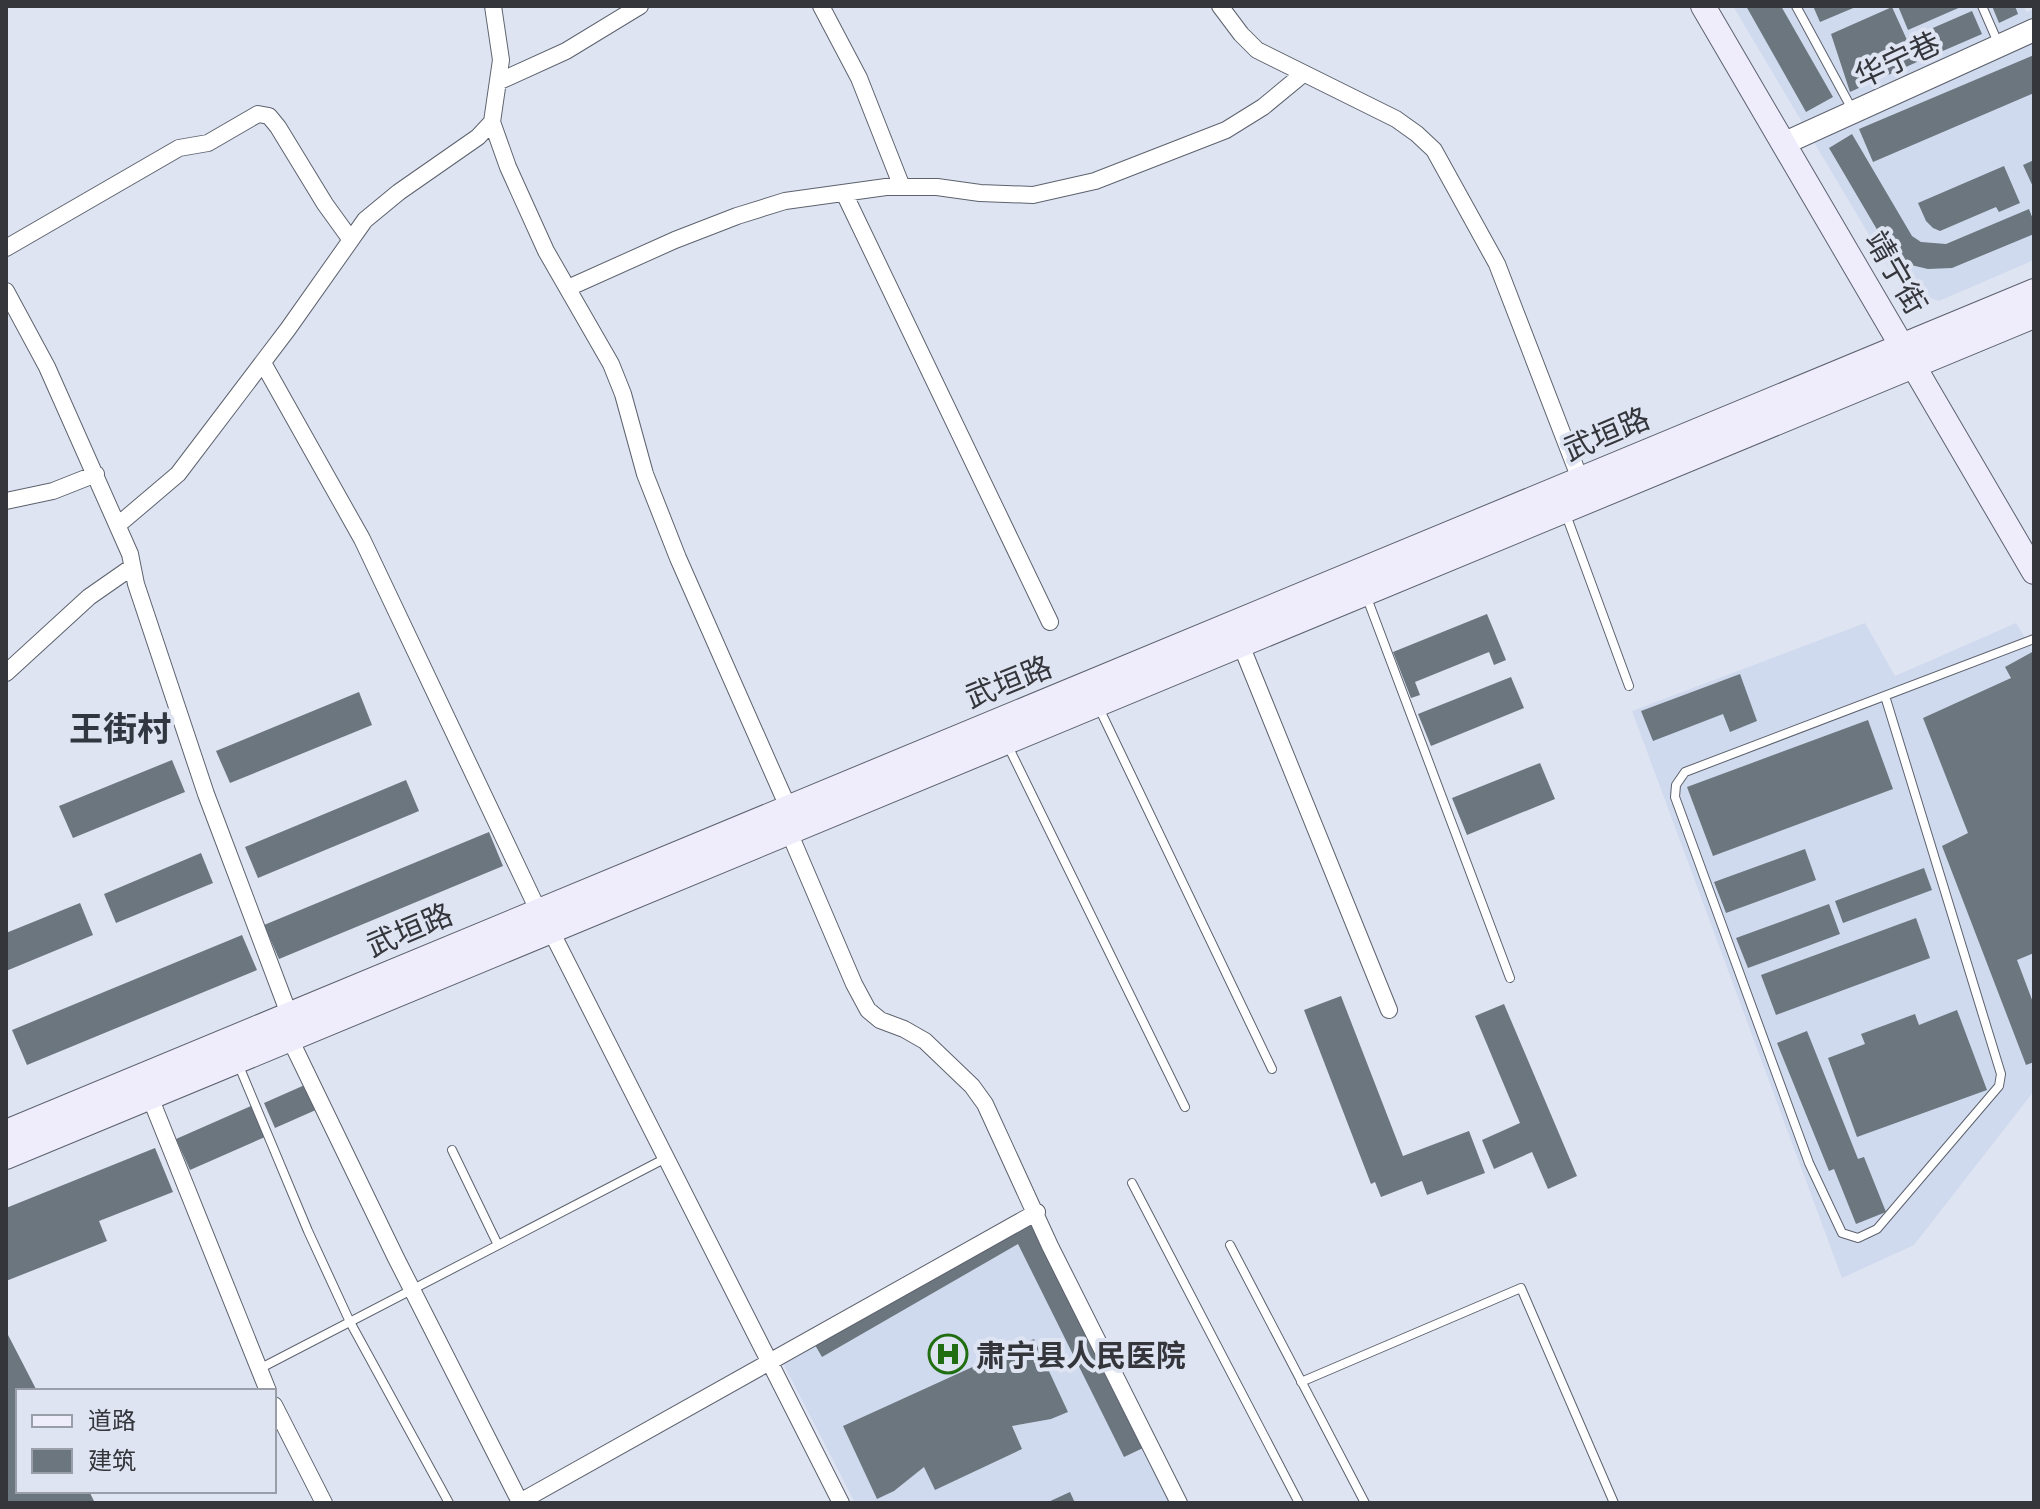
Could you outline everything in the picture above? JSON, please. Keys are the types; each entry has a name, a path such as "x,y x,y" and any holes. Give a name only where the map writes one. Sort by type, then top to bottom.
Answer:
{"main road":[{"name":"靖宁街","path":"1703,6 2034,572"},
{"name":"武垣路","path":"6,1132 289,1014 789,832 1241,645 1564,511 1908,356 2034,291"},
{"name":"武垣路","path":"6,1157 290,1039 788,807 1580,479 1908,356 2034,316"}],"street":[{"path":"493,6 501,60 492,122 508,167 546,251 611,364 623,394 641,464 678,558 788,807"},
{"path":"500,81 566,51 640,6"},
{"path":"821,6 859,78 902,187"},
{"path":"1220,6 1257,50 1396,119 1434,150 1497,264 1580,479"},
{"name":"华宁巷","path":"1785,143 2034,30"},
{"path":"568,288 675,240 785,201 902,187 1033,195 1095,181 1226,130 1263,107 1303,74"},
{"path":"6,248 179,148 208,143 258,114 269,116 278,127 351,240"},
{"path":"118,525 178,474 263,363 365,220 399,192 478,137 492,122"},
{"path":"844,193 1050,622"},
{"path":"6,291 47,367 130,554 206,794 289,1014"},
{"path":"263,363 362,539 544,920 841,1503"},
{"path":"6,501 53,491 96,474"},
{"path":"6,673 89,597 132,567"},
{"path":"1241,645 1389,1010"},
{"path":"789,832 868,1010 880,1020 925,1041 972,1086 985,1104 1050,1246 1179,1503"},
{"path":"290,1039 519,1502 1037,1212"},
{"path":"150,1097 267,1389"},
{"path":"276,1409 324,1503"}],"lane":[{"path":"1796,6 1853,112"},
{"path":"1982,6 1999,45"},
{"path":"1564,511 1629,686"},
{"path":"1365,593 1510,978"},
{"path":"1885,696 2001,1074 1999,1086 1877,1229 1858,1238 1842,1233 1809,1163 1675,797 1676,785 1685,772 2034,639"},
{"path":"1097,704 1272,1069"},
{"path":"1006,742 1185,1107"},
{"path":"237,1061 350,1322 449,1503"},
{"path":"452,1150 498,1245"},
{"path":"258,1369 666,1158"},
{"path":"1132,1183 1299,1503"},
{"path":"1230,1245 1365,1503"},
{"path":"1301,1382 1521,1288 1614,1503"}],"shaded area":[{"path":"1733,6 2023,6 2027,12 2034,9 2034,260 1939,301 1908,290 1887,265"},
{"path":"1865,623 1895,676 2016,623 2034,652 2034,1091 1914,1245 1842,1278 1632,711"},
{"name":"肃宁县人民医院","path":"1030,1221 1170,1503 855,1503 783,1363"}],"building":[{"path":"1746,6 1781,6 1833,97 1806,112"},
{"path":"1813,6 1858,6 1820,22"},
{"path":"1898,6 1963,6 1908,30"},
{"path":"1992,6 2015,6 2018,14 1999,23"},
{"path":"1892,7 1917,62 1850,92 1831,34"},
{"path":"1972,11 1982,34 1922,60 1912,37"},
{"path":"2034,55 2034,93 1873,162 1859,129"},
{"path":"1852,134 1912,236 1921,242 1946,244 2029,209 2034,234 1952,268 1928,269 1911,265 1889,250 1829,148"},
{"path":"2034,160 2034,189 2023,165"},
{"path":"2004,166 2020,203 1999,212 1996,207 1940,231 1926,221 1918,203"},
{"path":"1487,614 1506,660 1494,665 1489,652 1415,682 1420,695 1411,698 1393,652"},
{"path":"2034,651 2034,953 2017,960 2034,1005 2034,1062 2026,1065 1942,846 1968,833 1923,718 2011,678 2005,667"},
{"path":"1740,674 1757,721 1730,732 1723,714 1653,741 1641,711"},
{"path":"1511,677 1524,708 1431,746 1418,714"},
{"path":"359,692 372,725 230,783 216,751"},
{"path":"1868,720 1893,789 1713,856 1687,787"},
{"path":"172,760 185,792 73,838 59,806"},
{"path":"1540,763 1555,799 1467,835 1452,798"},
{"path":"406,780 419,811 258,878 245,847"},
{"path":"489,832 503,866 279,959 264,925"},
{"path":"1805,849 1816,880 1726,913 1714,882"},
{"path":"201,853 213,883 116,923 104,894"},
{"path":"1924,868 1932,890 1843,923 1835,901"},
{"path":"80,903 93,935 6,971 6,933"},
{"path":"1829,904 1840,934 1748,968 1736,938"},
{"path":"1916,918 1930,958 1776,1015 1761,975"},
{"path":"242,935 257,970 27,1065 12,1030"},
{"path":"1341,996 1403,1156 1469,1131 1485,1173 1427,1195 1422,1181 1381,1197 1375,1182 1371,1184 1304,1010"},
{"path":"1504,1004 1577,1176 1548,1189 1532,1152 1494,1169 1482,1140 1520,1123 1475,1016"},
{"path":"1957,1010 1987,1090 1857,1137 1828,1058 1865,1044 1861,1034 1915,1014 1919,1025"},
{"path":"1807,1031 1858,1159 1864,1157 1886,1212 1856,1224 1834,1169 1829,1171 1777,1043"},
{"path":"307,1084 318,1109 275,1128 264,1103"},
{"path":"251,1106 265,1137 190,1170 176,1139"},
{"path":"155,1148 173,1192 99,1221 107,1241 6,1281 6,1208"},
{"path":"1030,1221 1143,1448 1124,1457 1018,1244 822,1357 815,1345"},
{"path":"6,1331 36,1389 16,1389 16,1493 90,1493 95,1503 6,1503"},
{"path":"1034,1339 1068,1412 1051,1419 1012,1426 1022,1449 935,1490 924,1467 894,1491 877,1499 843,1426"},
{"path":"1070,1492 1075,1503 1046,1503"}],"place":[{"name":"肃宁县人民医院","path":"948,1354"}],"district":[{"name":"王街村","path":"120,728"}]}
